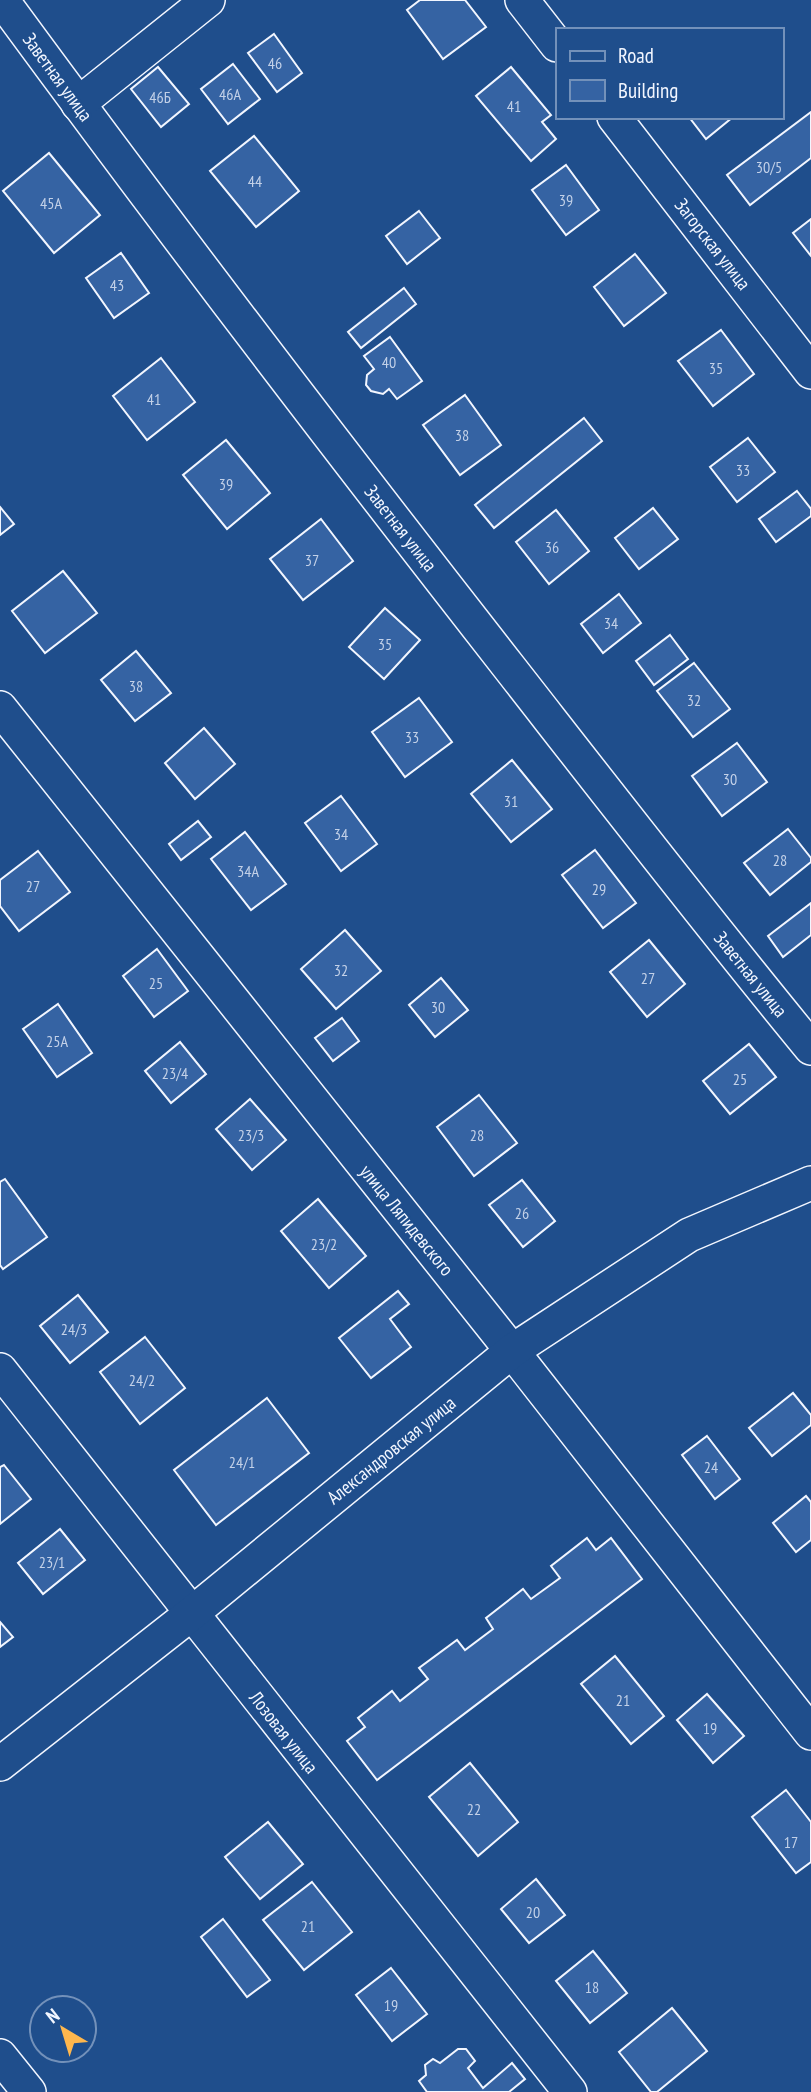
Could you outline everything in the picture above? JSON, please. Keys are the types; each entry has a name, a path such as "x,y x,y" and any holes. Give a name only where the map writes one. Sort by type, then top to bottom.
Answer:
{"street":[{"name":"Заветная улица","path":"2,0 78,104 447,587 735,957 811,1048"},
{"path":"78,104 208,0"},
{"path":"522,0 556,44"},
{"name":"Загорская улица","path":"616,119 811,372"},
{"name":"улица Ляпидевского","path":"0,708 512,1351 811,1732"},
{"name":"Александровская улица","path":"0,1764 191,1614 512,1351 689,1235 811,1183"},
{"name":"Лозовая улица","path":"0,1370 570,2092"},
{"path":"0,2056 29,2092"}],"building":[{"path":"420,0 465,0 486,27 443,59 407,10"},
{"path":"274,34 302,73 277,92 248,53"},
{"path":"233,64 260,99 228,124 201,89"},
{"path":"158,67 189,104 161,127 131,89"},
{"path":"511,67 551,115 542,122 556,139 531,161 476,96"},
{"path":"811,112 811,158 750,205 727,175"},
{"path":"691,119 731,119 706,139"},
{"path":"254,136 299,191 256,227 210,171"},
{"path":"49,153 100,215 54,253 3,191"},
{"path":"566,165 599,210 566,235 532,190"},
{"path":"419,211 440,238 407,264 386,236"},
{"path":"811,219 811,256 793,233"},
{"path":"121,253 149,293 114,318 86,278"},
{"path":"635,254 666,293 624,326 594,287"},
{"path":"404,288 416,304 361,348 348,332"},
{"path":"721,330 754,374 713,406 678,361"},
{"path":"390,337 422,381 397,399 389,389 383,394 371,391 366,385 367,375 374,369 364,356"},
{"path":"161,358 195,402 147,440 113,396"},
{"path":"465,395 501,445 460,475 423,425"},
{"path":"584,418 602,441 494,528 475,505"},
{"path":"748,438 775,472 737,502 710,467"},
{"path":"226,440 270,493 227,529 183,475"},
{"path":"797,491 811,509 811,516 776,542 759,519"},
{"path":"0,507 14,524 0,535"},
{"path":"653,508 678,539 639,569 615,538"},
{"path":"556,510 589,551 549,584 516,542"},
{"path":"321,519 353,561 303,600 270,559"},
{"path":"63,571 97,613 45,653 12,611"},
{"path":"619,594 641,623 603,653 581,624"},
{"path":"385,608 420,640 384,679 349,647"},
{"path":"670,635 688,659 654,685 636,661"},
{"path":"136,651 171,693 135,721 101,680"},
{"path":"694,663 730,709 693,737 657,691"},
{"path":"419,698 452,742 405,777 372,732"},
{"path":"204,728 235,764 195,799 165,763"},
{"path":"737,743 767,782 722,816 692,776"},
{"path":"512,760 552,809 511,842 471,794"},
{"path":"341,796 377,844 341,871 305,823"},
{"path":"198,821 211,837 181,860 169,844"},
{"path":"788,829 811,858 811,862 770,895 744,863"},
{"path":"245,832 286,884 251,910 211,859"},
{"path":"595,850 636,903 603,928 562,875"},
{"path":"38,851 70,892 19,931 0,906 0,880"},
{"path":"811,903 811,935 783,957 768,936"},
{"path":"345,930 381,971 336,1009 301,969"},
{"path":"649,940 685,984 647,1017 610,972"},
{"path":"157,949 188,991 154,1017 123,976"},
{"path":"441,978 468,1010 435,1037 409,1005"},
{"path":"58,1004 92,1053 57,1077 23,1029"},
{"path":"342,1018 359,1041 333,1061 315,1038"},
{"path":"180,1042 206,1074 171,1103 145,1071"},
{"path":"749,1044 776,1077 730,1114 703,1081"},
{"path":"479,1095 517,1143 474,1176 437,1127"},
{"path":"250,1099 286,1140 252,1170 216,1129"},
{"path":"5,1179 47,1237 3,1269 0,1265 0,1182"},
{"path":"522,1180 555,1221 523,1247 489,1205"},
{"path":"318,1199 366,1256 329,1288 281,1231"},
{"path":"398,1291 409,1304 390,1319 411,1347 371,1378 339,1338"},
{"path":"78,1295 108,1332 70,1363 40,1326"},
{"path":"145,1337 185,1388 140,1424 100,1372"},
{"path":"793,1393 811,1415 811,1425 772,1456 749,1428"},
{"path":"267,1398 309,1453 216,1525 174,1470"},
{"path":"707,1436 740,1479 715,1499 682,1455"},
{"path":"4,1465 31,1499 0,1524 0,1467"},
{"path":"806,1496 811,1502 811,1540 796,1552 773,1523"},
{"path":"60,1529 85,1560 43,1594 18,1563"},
{"path":"587,1538 596,1550 611,1538 642,1579 377,1780 347,1741 365,1727 358,1718 392,1691 400,1701 428,1679 419,1668 457,1640 465,1650 493,1629 486,1618 523,1589 531,1599 560,1578 551,1566"},
{"path":"0,1622 13,1637 0,1647"},
{"path":"615,1656 664,1716 631,1744 581,1684"},
{"path":"707,1694 744,1736 713,1763 677,1720"},
{"path":"470,1763 518,1822 478,1856 429,1797"},
{"path":"786,1790 811,1822 811,1862 796,1873 752,1817"},
{"path":"268,1822 303,1864 260,1899 225,1857"},
{"path":"536,1879 565,1915 529,1943 501,1909"},
{"path":"312,1882 352,1932 304,1970 263,1920"},
{"path":"223,1919 270,1980 247,1997 201,1937"},
{"path":"593,1951 627,1993 590,2023 556,1981"},
{"path":"391,1968 427,2014 392,2041 356,1995"},
{"path":"672,2008 707,2051 657,2092 651,2092 619,2052"},
{"path":"458,2049 466,2049 475,2061 468,2068 483,2088 512,2063 525,2079 509,2092 427,2092 419,2081 426,2075 425,2065 433,2059 440,2063"}]}
